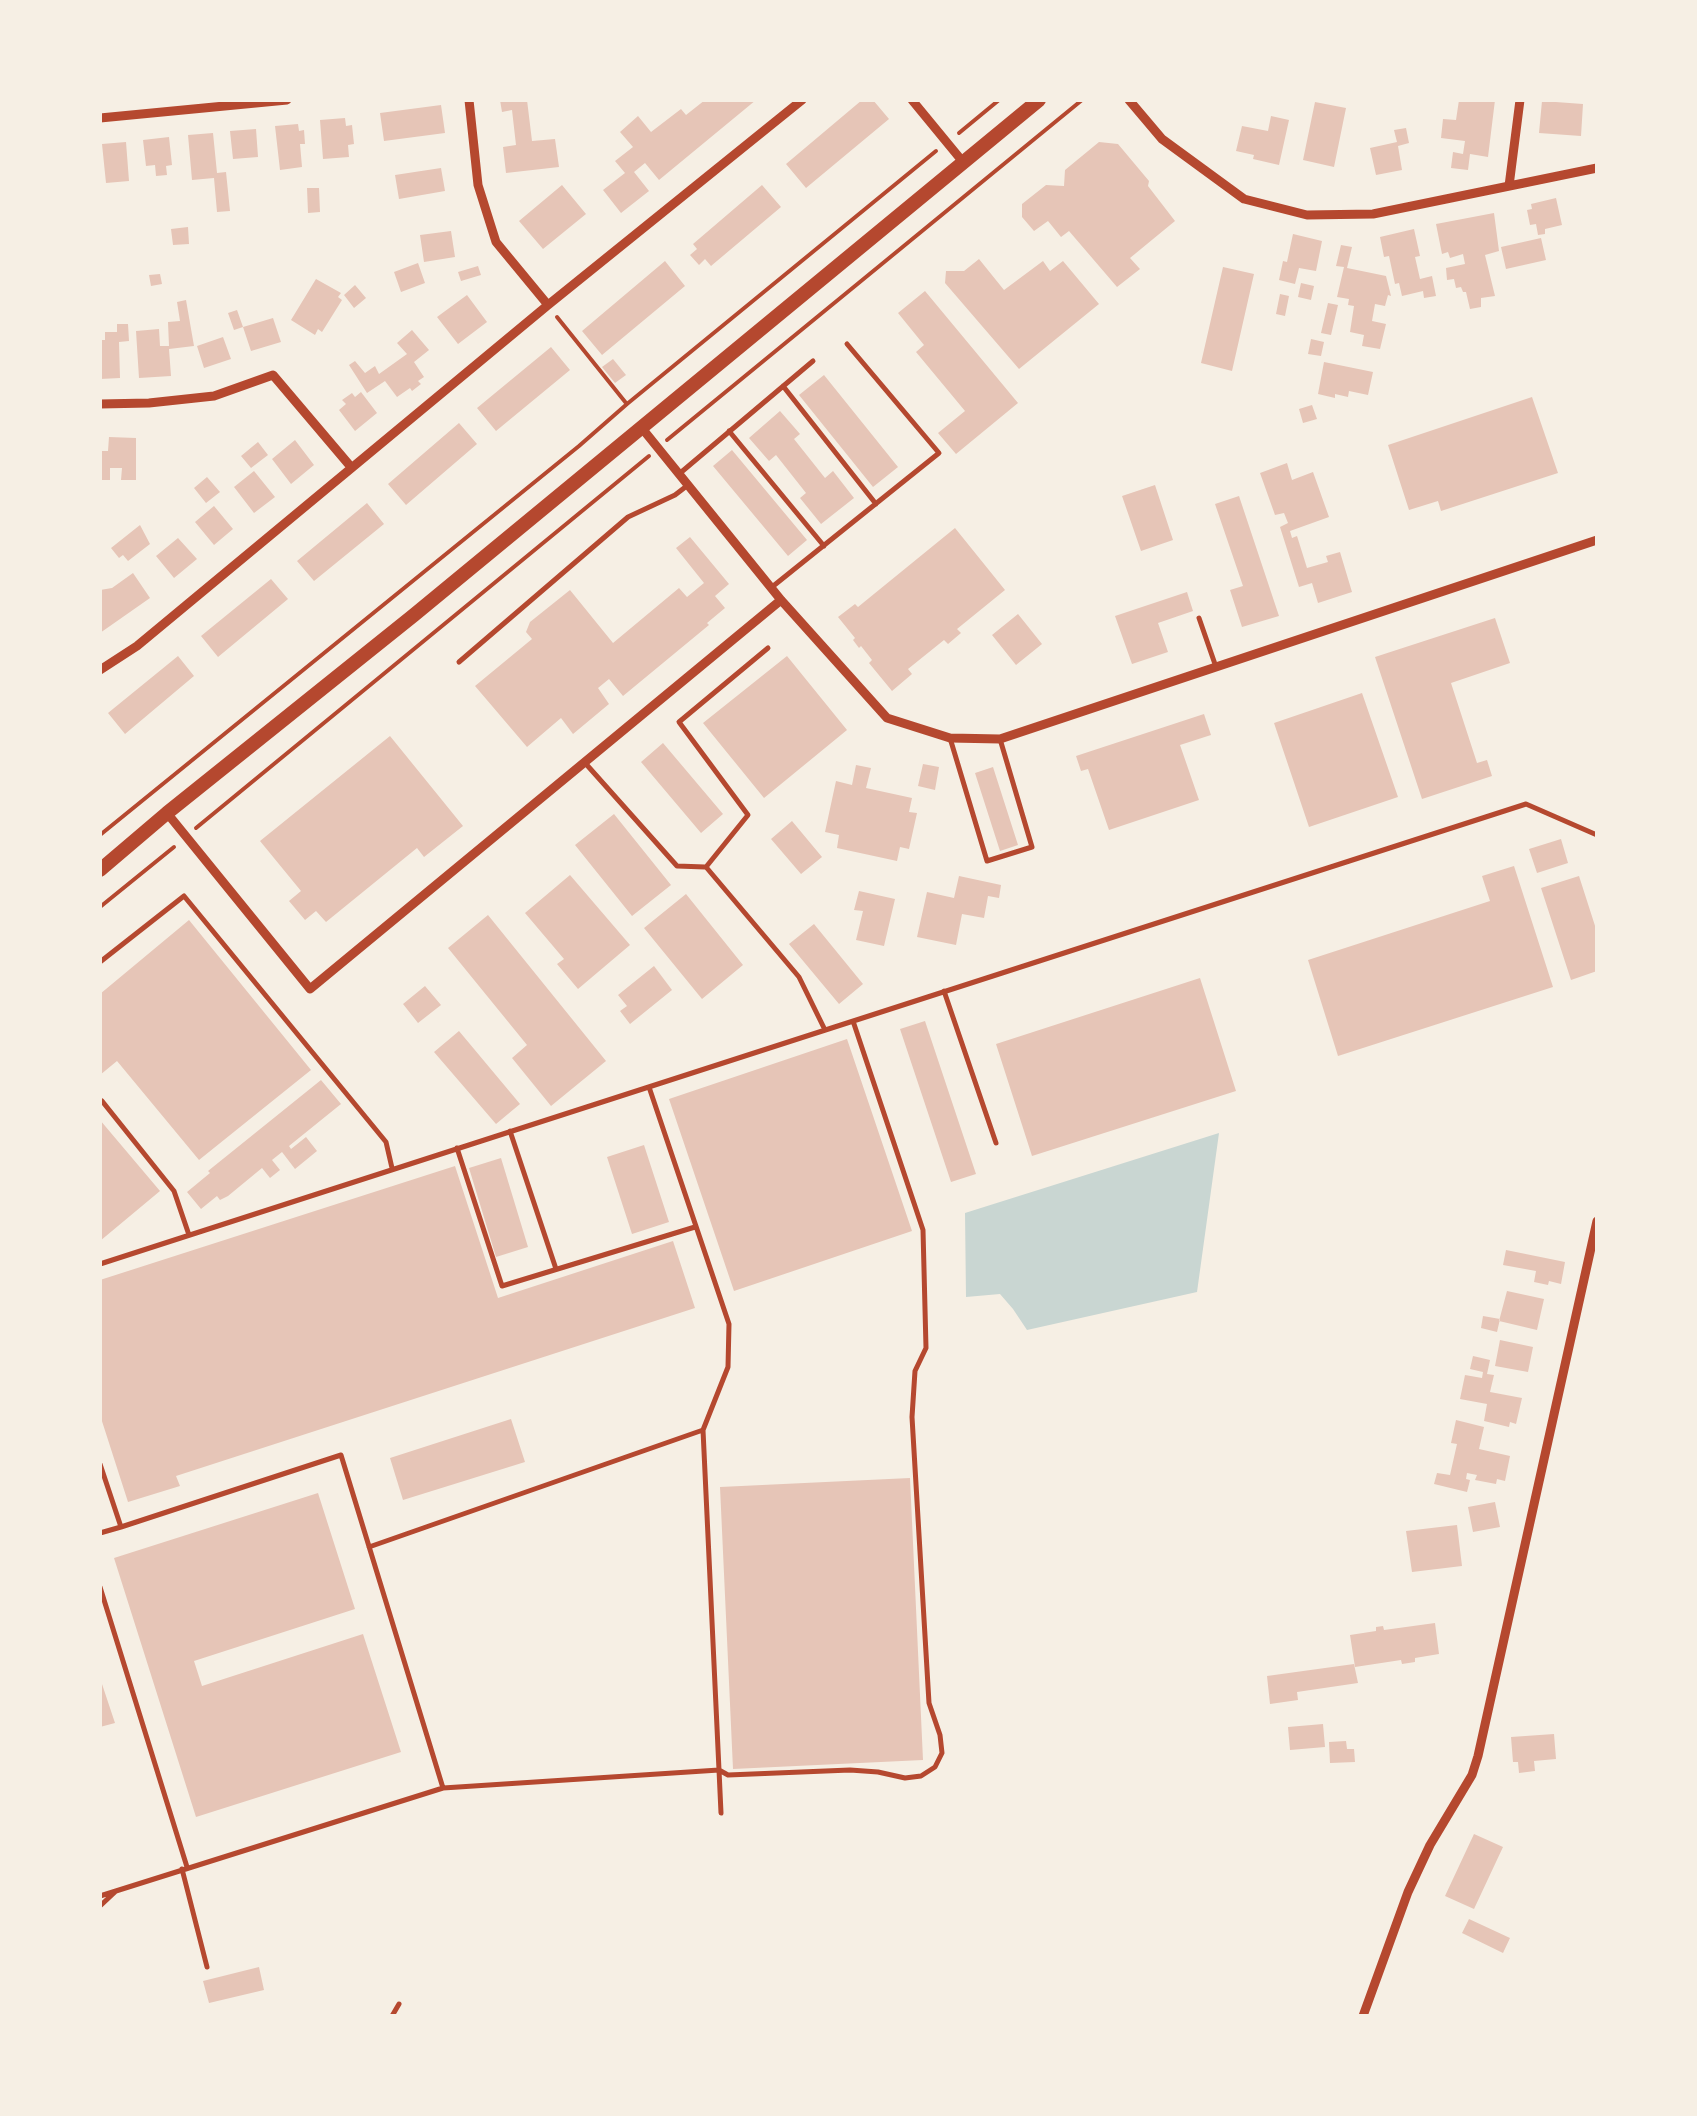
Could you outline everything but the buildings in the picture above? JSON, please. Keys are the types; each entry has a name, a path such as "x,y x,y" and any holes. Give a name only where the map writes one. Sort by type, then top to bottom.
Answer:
{"main road":[{"path":"100,870 1038,100"}],"street":[{"path":"100,118 287,100"},
{"path":"469,100 478,185 496,242 548,305"},
{"path":"100,670 137,646 802,100"},
{"path":"912,100 962,162"},
{"path":"1128,100 1162,139 1244,199 1307,215 1372,214 1597,168"},
{"path":"1509,186 1520,100"},
{"path":"100,404 214,396 272,374 352,468"},
{"path":"641,427 781,600 887,718 950,738 1000,739 1597,540"},
{"path":"168,813 310,989 781,600"},
{"path":"1363,2016 1408,1892 1430,1845 1472,1775 1478,1756 1597,1221"}],"lane":[{"path":"772,588 939,454 847,344"},
{"path":"679,474 813,361"},
{"path":"783,386 876,504"},
{"path":"729,431 824,546"},
{"path":"459,662 628,517 688,485"},
{"path":"1199,618 1216,668"},
{"path":"706,867 748,815 679,722 768,648"},
{"path":"950,738 987,860 1032,847 1000,739"},
{"path":"584,762 677,866 706,867 799,977 825,1030"},
{"path":"100,1264 1526,804 1597,835"},
{"path":"100,962 184,896 386,1142 392,1169"},
{"path":"944,991 996,1143"},
{"path":"100,1896 443,1788 719,1770 728,1774 850,1770 904,1778 921,1776 935,1767 942,1753 929,1703 912,1417 915,1371 926,1348 924,1230 853,1021"},
{"path":"649,1086 729,1324 728,1367 703,1430 721,1814"},
{"path":"100,1103 174,1190 188,1235"},
{"path":"510,1131 556,1269"},
{"path":"457,1148 502,1286 695,1228"},
{"path":"369,1547 703,1430"},
{"path":"100,1533 340,1456 443,1788"},
{"path":"100,1464 121,1527"},
{"path":"100,1587 184,1868 208,1968"},
{"path":"100,1906 118,1889"},
{"path":"392,2016 399,2004"}],"path":[{"path":"100,836 999,100"},
{"path":"100,907 1082,100"},
{"path":"548,305 627,404"}],"shaded area":[{"path":"1219,1133 1197,1292 1027,1330 1000,1294 966,1297 965,1213"}]}
